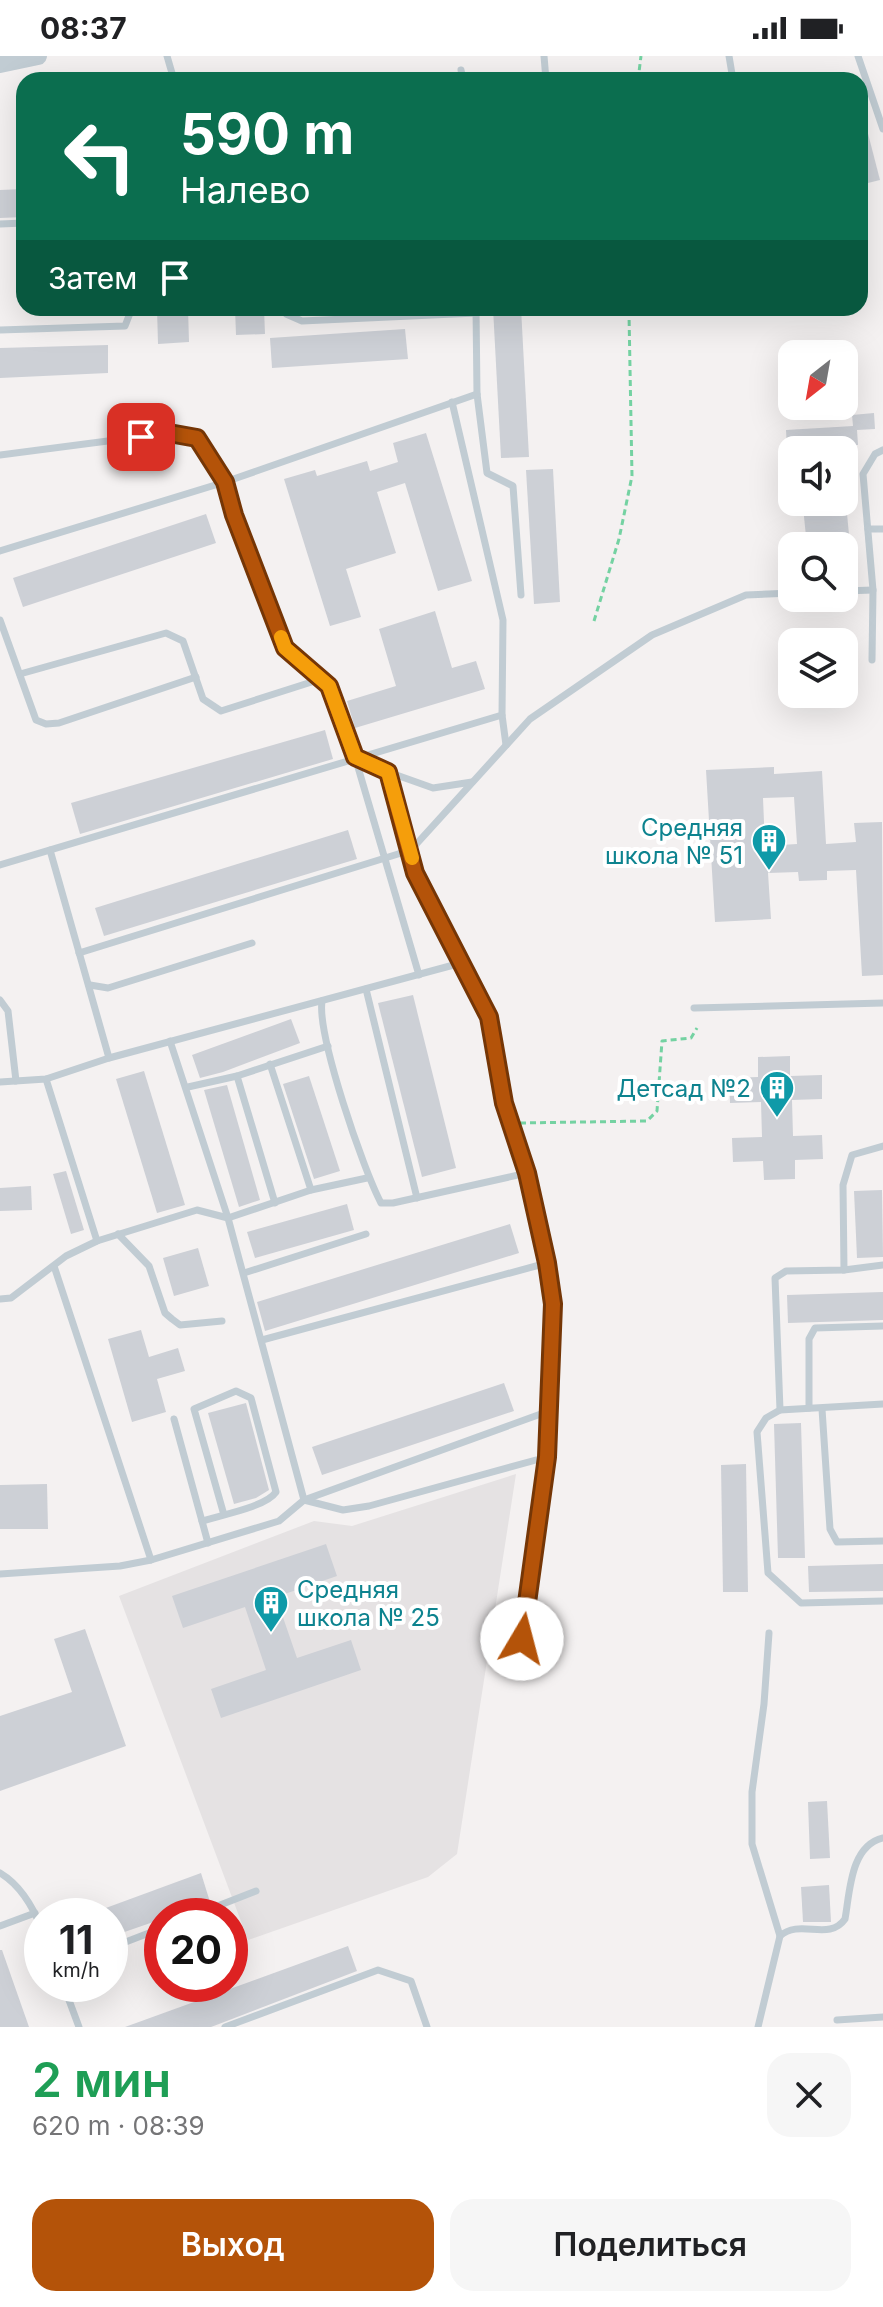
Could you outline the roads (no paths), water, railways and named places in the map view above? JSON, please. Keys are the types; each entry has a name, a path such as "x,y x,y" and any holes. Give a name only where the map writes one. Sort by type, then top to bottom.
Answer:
{"street":[{"path":"0,64 38,56"}],"lane":[{"path":"868,85 883,129"},
{"path":"0,330 125,326 129,316"},
{"path":"291,316 302,321 381,316"},
{"path":"476,316 477,394 487,473 513,486 521,595"},
{"path":"0,551 225,482 477,394"},
{"path":"452,402 503,620 502,715 506,745"},
{"path":"0,455 169,433 197,438 225,482 234,515 285,648 329,686 355,757 419,975"},
{"path":"872,660 873,590 863,474 875,454 883,450"},
{"path":"868,529 883,529"},
{"path":"858,591 873,590"},
{"path":"79,953 411,850 530,719 652,635 746,595 778,594"},
{"path":"871,608 883,608"},
{"path":"0,620 36,720 46,724 59,723 196,677"},
{"path":"20,674 166,633 183,641 203,699 221,711 321,679"},
{"path":"0,865 502,715"},
{"path":"355,757 433,788 472,782"},
{"path":"388,772 415,873 489,1017 504,1103 527,1173 547,1263 553,1304 547,1457 522,1639"},
{"path":"50,850 109,1058"},
{"path":"90,985 108,988 252,943"},
{"path":"0,1082 46,1079 109,1058 461,963"},
{"path":"366,989 417,1198"},
{"path":"0,1000 8,1011 16,1081"},
{"path":"322,1001 320,1017 328,1046 367,1178 381,1203 527,1173"},
{"path":"694,1008 883,1003"},
{"path":"170,1041 188,1087 228,1218 304,1500"},
{"path":"188,1087 237,1076 328,1046"},
{"path":"270,1064 311,1190"},
{"path":"237,1076 275,1203"},
{"path":"46,1079 97,1241"},
{"path":"844,1270 843,1185 852,1155 883,1146"},
{"path":"0,1299 11,1298 54,1266 97,1241 118,1234 197,1210 228,1218 311,1190 367,1178"},
{"path":"118,1234 149,1266 165,1313 172,1319 180,1325 222,1321"},
{"path":"244,1273 366,1234"},
{"path":"262,1340 547,1263"},
{"path":"780,1410 775,1278 786,1271 844,1270 883,1265"},
{"path":"54,1266 151,1560"},
{"path":"809,1408 809,1339 815,1328 883,1326"},
{"path":"202,1521 224,1515 271,1500 276,1492 251,1398 236,1391 194,1409 224,1515"},
{"path":"883,1404 780,1410 766,1418 757,1432 768,1573 801,1603 883,1601"},
{"path":"822,1409 830,1529 837,1542 883,1541"},
{"path":"0,1574 120,1566 151,1560 279,1521 304,1500 549,1411"},
{"path":"174,1419 208,1543"},
{"path":"304,1500 343,1510 369,1506 547,1457"},
{"path":"758,2027 780,1936 752,1844 752,1792 764,1704 769,1633"},
{"path":"780,1936 796,1929 833,1930 840,1925 845,1919 855,1868 863,1849 874,1840 883,1838"},
{"path":"0,1873 9,1878 24,1898"},
{"path":"238,1898 256,1891"},
{"path":"1,1923 24,1916"},
{"path":"225,2027 378,1970 411,1981 427,2027"},
{"path":"70,2002 79,2027"},
{"path":"837,2020 883,2017"}],"place":[{"name":"Средняя школа № 51","path":"769,872"},
{"name":"Детсад №2","path":"777,1119"},
{"name":"Средняя школа № 25","path":"271,1634"}]}
